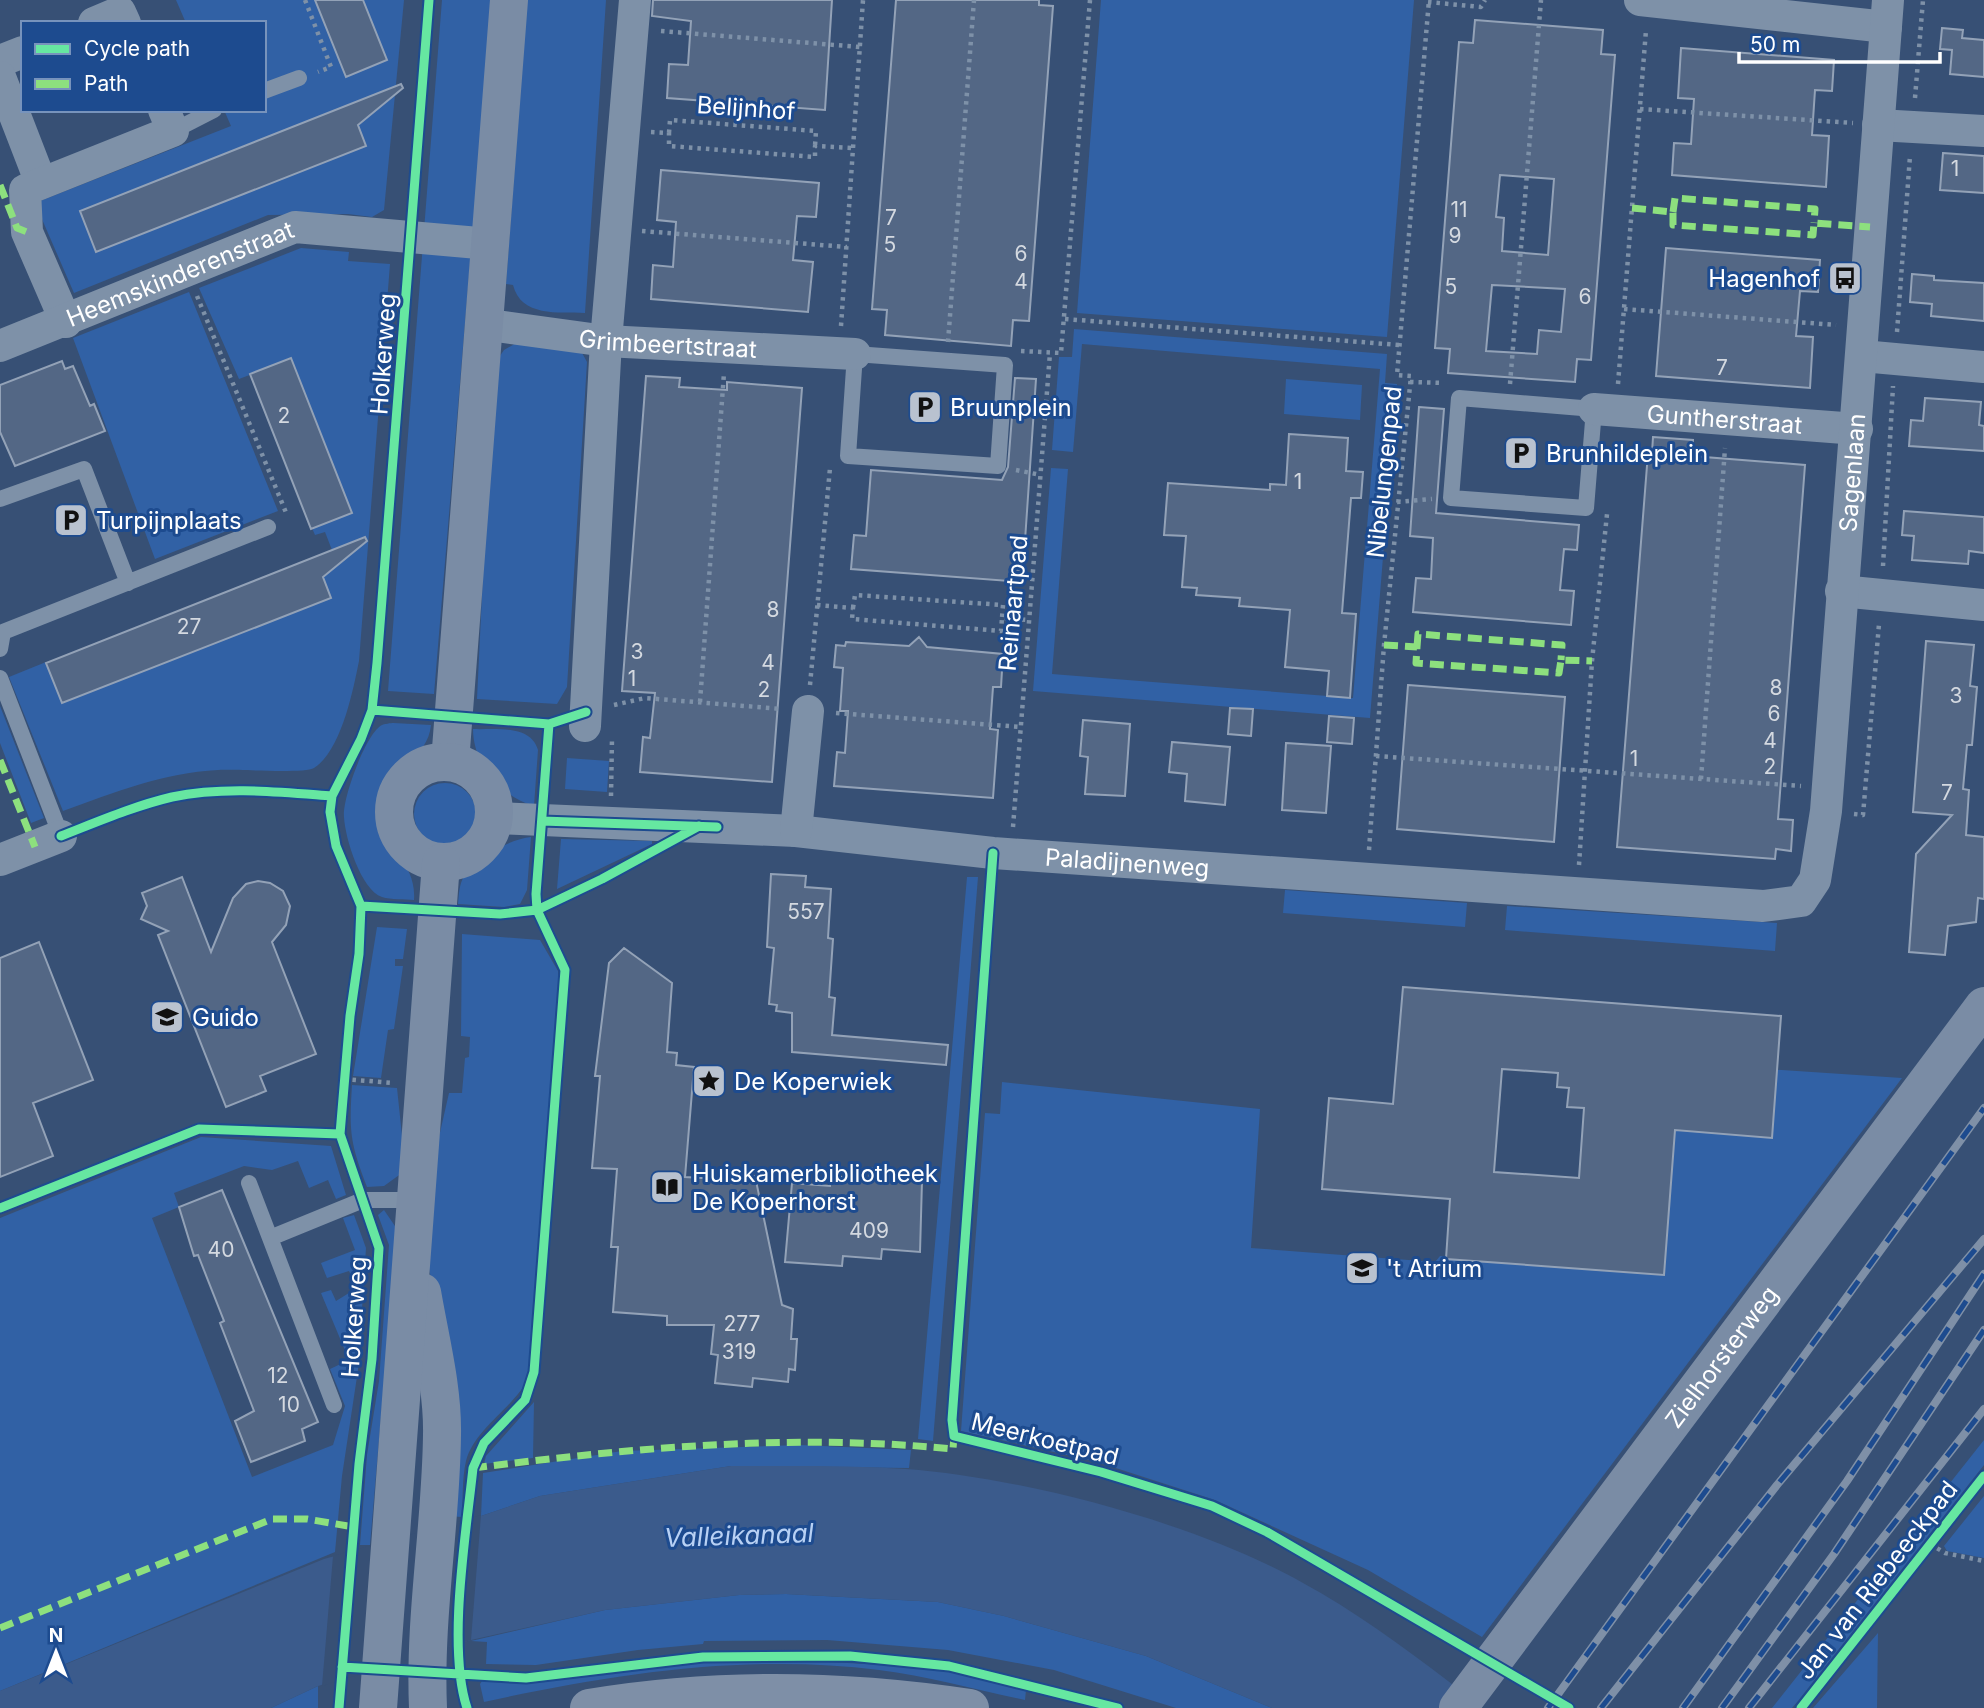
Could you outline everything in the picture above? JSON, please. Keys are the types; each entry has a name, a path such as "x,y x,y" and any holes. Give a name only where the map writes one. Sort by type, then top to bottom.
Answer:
{"main road":[{"path":"589,1708 681,1697 755,1693 855,1695 970,1708"}],"street":[{"path":"450,762 509,0"},
{"path":"1640,0 1887,14"},
{"path":"99,21 120,12 124,21"},
{"path":"603,725 607,341 634,14"},
{"name":"Sagenlaan","path":"1763,906 1801,901 1815,880 1826,800 1841,591 1857,429 1887,14"},
{"path":"0,61 21,53"},
{"path":"0,77 41,183"},
{"path":"66,322 27,232 25,190 168,120"},
{"path":"1878,125 1984,131"},
{"name":"Heemskinderenstraat","path":"0,346 66,322 295,228 490,244"},
{"name":"Grimbeertstraat","path":"482,324 607,341 855,354"},
{"path":"1863,341 1895,361 1984,367"},
{"name":"Guntherstraat","path":"1594,409 1857,429"},
{"path":"1841,591 1984,605"},
{"path":"796,831 808,711"},
{"path":"450,762 472,771 488,788 494,818 488,836 476,851 460,860 441,863 424,859 409,849 398,834 393,817 395,799 402,783 416,771 432,763 450,762"},
{"name":"Paladijnenweg","path":"494,818 796,831 1011,855 1763,906"},
{"path":"0,860 61,836"},
{"name":"Holkerweg","path":"378,1708 441,863"},
{"name":"Zielhorsterweg","path":"1458,1708 1984,1006"},
{"name":"Holkerweg","path":"413,1245 441,1409 442,1435 427,1654 428,1708"}],"lane":[{"path":"266,91 299,78"},
{"path":"168,120 205,112"},
{"path":"855,354 1005,365 998,466 848,456 855,354"},
{"path":"1459,398 1508,402 1594,409 1586,508 1451,498 1459,398"},
{"path":"0,499 84,469 128,583"},
{"path":"0,649 1,628 128,583 268,527"},
{"path":"0,678 61,836"},
{"name":"Holkerweg","path":"249,1183 334,1405"},
{"path":"270,1238 363,1200 415,1200"}],"path":[{"path":"299,78 331,67 305,0"},
{"path":"947,346 974,0"},
{"path":"1061,353 1090,0"},
{"path":"1429,1 1481,7 1485,0"},
{"path":"1508,402 1541,0"},
{"path":"1376,756 1701,779 1826,800 1863,815 1882,595 1895,361 1923,0"},
{"path":"634,14 860,47"},
{"path":"1640,109 1878,125"},
{"path":"617,229 847,247"},
{"path":"187,272 289,519 268,527"},
{"path":"1624,309 1863,341"},
{"path":"1065,318 1399,345"},
{"path":"700,702 725,348"},
{"path":"1410,382 1448,384 1459,398"},
{"path":"1701,779 1728,419"},
{"path":"1397,502 1451,498"},
{"path":"855,595 1003,605 1002,618 1001,631 852,619 855,595"},
{"path":"817,605 853,608"},
{"path":"1002,618 1030,620"},
{"path":"610,824 603,725 612,706"},
{"path":"343,1092 345,1066"},
{"path":"344,1079 394,1083"},
{"path":"1930,1544 1945,1553 1984,1561"}],"shaded area":[{"path":"176,0 404,0 384,210 372,217 348,214 268,215 74,293 38,210 40,201 231,126 225,112 266,112 266,21 185,21"},
{"path":"442,0 492,0 434,694 388,691"},
{"path":"527,0 606,0 585,313 552,312 532,308 517,295 513,285 506,284"},
{"path":"1101,0 1414,0 1387,337 1077,313"},
{"path":"301,248 349,252 348,261 390,264 359,661 339,735 323,760 308,770 218,770 178,775 139,785 63,811 9,677 46,662 62,703 331,598 315,556 322,554 326,565 337,563 325,532 315,535 312,528 291,359 239,379 199,288"},
{"path":"189,292 278,511 155,559 73,338"},
{"path":"1074,329 1387,354 1385,383 1397,384 1370,718 1033,691 1051,468 1068,469 1052,674 1353,698 1380,369 1082,344 1073,452 1052,450 1059,357 1072,357"},
{"path":"518,342 581,351 587,362 567,687 557,704 477,699 493,366 504,350"},
{"path":"1286,379 1362,385 1360,420 1284,414"},
{"path":"0,706 44,818 31,823 0,743"},
{"path":"383,725 431,725 423,747 393,782 385,803 388,832 410,874 414,900 386,898 374,892 361,874 345,826 344,808 362,753 376,731"},
{"path":"473,729 511,730 528,736 534,742 538,750 534,806 511,795 491,777 478,755"},
{"path":"567,758 609,761 607,792 565,789"},
{"path":"439,783 451,783 467,792 474,802 474,826 467,836 451,845 439,845 428,840 419,831 414,820 414,808 419,797 428,788"},
{"path":"531,837 527,890 520,904 504,907 458,904 462,879 469,869 504,845"},
{"path":"561,839 652,841 652,844 557,889"},
{"path":"967,877 978,877 933,1441 918,1439"},
{"path":"1285,890 1467,903 1465,927 1283,913"},
{"path":"1507,906 1777,923 1775,951 1505,930"},
{"path":"377,927 407,929 403,959 395,959 395,966 403,966 394,1029 388,1030 381,1078 353,1076"},
{"path":"462,934 540,940 558,971 558,984 529,1377 514,1399 486,1428 471,1449 464,1474 462,1517 448,1516 443,1361 428,1260 431,1172 449,1093 462,1093 465,1058 469,1057 470,1037 461,1036"},
{"path":"1675,1063 1902,1078 1482,1637 1368,1570 1215,1500 1094,1461 961,1431 985,1113 1000,1114 1002,1082 1260,1109 1251,1248 1435,1262 1440,1256 1656,1274"},
{"path":"352,1085 397,1088 403,1145 402,1173 384,1186 367,1187 357,1159 351,1126"},
{"path":"201,1137 331,1146 346,1195 336,1199 328,1180 309,1188 298,1161 272,1170 244,1166 174,1193 179,1207 152,1218 252,1477 333,1445 345,1406 330,1369 349,1360 321,1293 331,1290 336,1301 357,1288 349,1271 327,1278 321,1263 355,1250 343,1218 354,1215 366,1248 358,1370 342,1476 335,1552 0,1691 0,1218"},
{"path":"384,1210 397,1229 370,1545 360,1545 367,1455 379,1381 389,1245 378,1215"},
{"path":"534,1402 533,1458 484,1464 486,1456"},
{"path":"1984,1440 1984,1465 1798,1701 1792,1708 1772,1708"},
{"path":"800,1445 911,1450 909,1468 731,1466 540,1496 481,1516 483,1473 622,1451"},
{"path":"1984,1496 1984,1558 1947,1551 1944,1546"},
{"path":"786,1594 938,1602 1004,1616 1146,1656 1272,1708 1176,1708 1054,1670 948,1650 827,1640 704,1641 703,1644 638,1650 536,1665 486,1664 487,1642 471,1641 605,1610 739,1595"},
{"path":"1878,1633 1877,1708 1813,1708"},
{"path":"773,1659 950,1671 1026,1690 1025,1700 916,1676 830,1665 730,1665 680,1669 581,1683 484,1702 480,1684 482,1681 531,1683 675,1663"},
{"path":"318,1686 318,1708 271,1708"}],"water":[{"name":"Valleikanaal","path":"731,1466 862,1467 953,1474 1057,1493 1163,1523 1261,1562 1322,1594 1395,1642 1481,1708 1272,1708 1146,1656 1004,1616 938,1602 786,1594 739,1595 605,1610 471,1640 318,1686 271,1708 0,1708 0,1691 324,1559 481,1516 540,1496"}],"pier":[{"path":"481,1515 471,1640 322,1686 333,1556"}],"building":[{"path":"315,0 363,0 387,60 346,77"},
{"path":"653,0 832,0 825,110 667,98 669,64 688,65 691,21 652,16"},
{"path":"896,0 1039,0 1039,5 1053,6 1029,321 1013,320 1011,346 885,335 887,310 872,309"},
{"path":"1475,20 1603,30 1601,54 1615,55 1591,360 1577,359 1575,382 1448,373 1450,349 1435,348 1459,42 1473,43","holes":["1500,175 1554,179 1548,255 1502,251 1504,218 1496,217","1492,285 1565,289 1561,332 1539,330 1537,354 1486,351"]},
{"path":"1942,28 1963,30 1962,38 1984,40 1984,77 1950,74 1952,50 1940,49"},
{"path":"1681,48 1834,60 1832,91 1815,90 1812,135 1829,136 1826,187 1672,175 1674,143 1691,144 1694,99 1678,98"},
{"path":"401,84 403,88 358,125 366,146 96,252 80,211"},
{"path":"1943,153 1984,156 1984,193 1940,190"},
{"path":"661,170 819,183 816,217 797,216 793,260 813,262 808,312 651,299 653,265 673,267 676,222 657,220"},
{"path":"1666,248 1820,260 1818,292 1800,291 1796,336 1813,337 1810,388 1656,376"},
{"path":"1912,274 1934,276 1934,280 1984,283 1984,321 1931,316 1932,304 1910,302"},
{"path":"291,358 352,513 311,529 250,374"},
{"path":"62,361 65,369 73,366 90,406 94,404 105,431 15,466 0,432 0,385"},
{"path":"646,376 680,378 679,387 727,390 727,382 802,388 772,782 640,772 643,737 650,738 655,693 622,691"},
{"path":"1015,378 1036,379 1023,570 1010,569 1009,581 851,569 854,535 866,536 871,470 1002,480 1008,467"},
{"path":"1925,398 1981,402 1979,425 1984,426 1984,451 1909,446 1911,420 1923,421"},
{"path":"1419,407 1444,409 1436,513 1579,525 1577,550 1564,549 1560,590 1574,591 1571,625 1413,612 1416,578 1431,579 1433,538 1410,536"},
{"path":"1289,434 1348,438 1346,471 1363,472 1361,498 1351,498 1342,613 1356,614 1350,698 1327,696 1329,671 1285,667 1290,610 1239,606 1240,598 1196,595 1197,588 1182,587 1186,536 1164,535 1168,483 1270,490 1270,484 1286,485"},
{"path":"1653,437 1693,440 1692,456 1805,465 1778,819 1793,820 1791,851 1776,849 1775,859 1617,847 1648,453 1652,453"},
{"path":"1904,511 1984,517 1984,553 1969,551 1968,564 1912,560 1914,536 1902,535"},
{"path":"365,537 367,541 323,577 331,598 62,703 46,663"},
{"path":"919,637 927,647 1003,654 1001,687 993,687 990,729 998,730 993,798 834,786 837,752 845,753 848,711 840,711 843,668 834,667 836,645 845,646 846,642 909,646"},
{"path":"1926,641 1974,645 1970,686 1977,687 1972,745 1967,745 1963,789 1969,790 1966,835 1984,837 1984,899 1978,898 1976,922 1948,926 1945,955 1909,952 1916,854 1952,815 1913,812"},
{"path":"1408,685 1565,697 1554,842 1397,829"},
{"path":"1230,708 1253,709 1251,736 1228,734"},
{"path":"1329,716 1354,718 1352,744 1327,742"},
{"path":"1083,720 1130,724 1125,796 1085,794 1088,757 1080,756"},
{"path":"1172,742 1230,747 1225,805 1185,801 1187,774 1169,772"},
{"path":"1286,743 1331,746 1326,813 1282,810"},
{"path":"771,874 806,876 805,887 831,889 828,938 833,939 829,997 835,998 832,1035 948,1045 946,1065 792,1052 792,1013 776,1011 777,1005 769,1004 774,948 767,947"},
{"path":"182,877 211,952 233,898 246,884 258,881 270,883 283,891 290,906 286,925 272,942 316,1054 260,1076 266,1091 226,1107 158,935 168,931 141,919 147,906 142,893"},
{"path":"39,942 93,1080 33,1103 53,1156 0,1177 0,958"},
{"path":"624,948 672,983 667,1052 677,1053 676,1065 694,1067 685,1177 719,1179 725,1172 740,1173 744,1177 755,1176 782,1305 793,1309 791,1339 797,1339 795,1370 789,1369 788,1382 753,1378 752,1387 715,1383 718,1355 711,1354 714,1325 667,1325 667,1316 613,1312 618,1247 611,1247 617,1169 592,1168 600,1076 595,1076 609,963"},
{"path":"1403,987 1781,1016 1772,1138 1675,1130 1664,1275 1446,1259 1450,1199 1322,1189 1329,1098 1393,1104","holes":["1502,1069 1558,1073 1557,1087 1569,1088 1567,1107 1584,1108 1579,1178 1494,1172"]},
{"path":"870,1168 910,1172 910,1180 922,1181 920,1252 882,1249 881,1259 843,1256 842,1266 785,1262 792,1183 830,1186 831,1176 869,1179"},
{"path":"222,1190 318,1422 302,1429 305,1441 251,1462 235,1421 254,1411 220,1323 224,1321 198,1255 194,1256 179,1207"}],"railway":[{"path":"1548,1708 1984,1108"},
{"path":"1601,1708 1777,1485 1984,1239"},
{"path":"1683,1708 1847,1481 1984,1274"},
{"path":"1722,1708 1834,1554 1984,1330"},
{"path":"1749,1708 1984,1409"}],"marked path":[{"path":"0,185 17,228 27,232"},
{"path":"1673,212 1675,198 1815,209 1814,223"},
{"path":"1632,208 1673,212 1673,225 1813,235 1814,223 1870,227"},
{"path":"1417,647 1418,634 1562,645 1561,660"},
{"path":"1384,645 1417,647 1416,663 1559,673 1561,660 1592,661"},
{"path":"0,760 35,847"},
{"path":"473,1468 593,1454 713,1445 833,1442 953,1449 954,1436"},
{"path":"0,1628 272,1519 307,1519 354,1527"}],"cycle path":[{"path":"339,1708 359,1464 372,1359 379,1248 340,1134 350,1016 359,954 361,906 336,846 330,812 332,796 361,739 372,710 429,0"},
{"path":"372,710 549,724 586,712"},
{"path":"467,1708 461,1683 458,1623 473,1468 484,1443 525,1400 534,1372 565,970 537,910 549,724"},
{"path":"61,836 144,805 192,794 252,791 332,796"},
{"path":"542,821 717,827"},
{"path":"361,906 500,914 537,910 602,879 699,826"},
{"name":"Meerkoetpad","path":"993,853 952,1420 954,1436 1101,1472 1212,1506 1267,1532 1569,1708"},
{"path":"0,1208 199,1129 340,1134"},
{"name":"Jan van Riebeeckpad","path":"1801,1708 1984,1476"},
{"path":"342,1667 526,1678 703,1657 850,1656 949,1666 1118,1708"}],"place":[{"name":"Hagenhof","path":"1845,278"},
{"name":"Bruunplein","path":"925,407"},
{"name":"Brunhildeplein","path":"1521,453"},
{"name":"Turpijnplaats","path":"71,520"},
{"name":"Guido","path":"167,1017"},
{"name":"De Koperwiek","path":"709,1081"},
{"name":"Huiskamerbibliotheek De Koperhorst","path":"667,1187"},
{"name":"'t Atrium","path":"1362,1268"}]}
